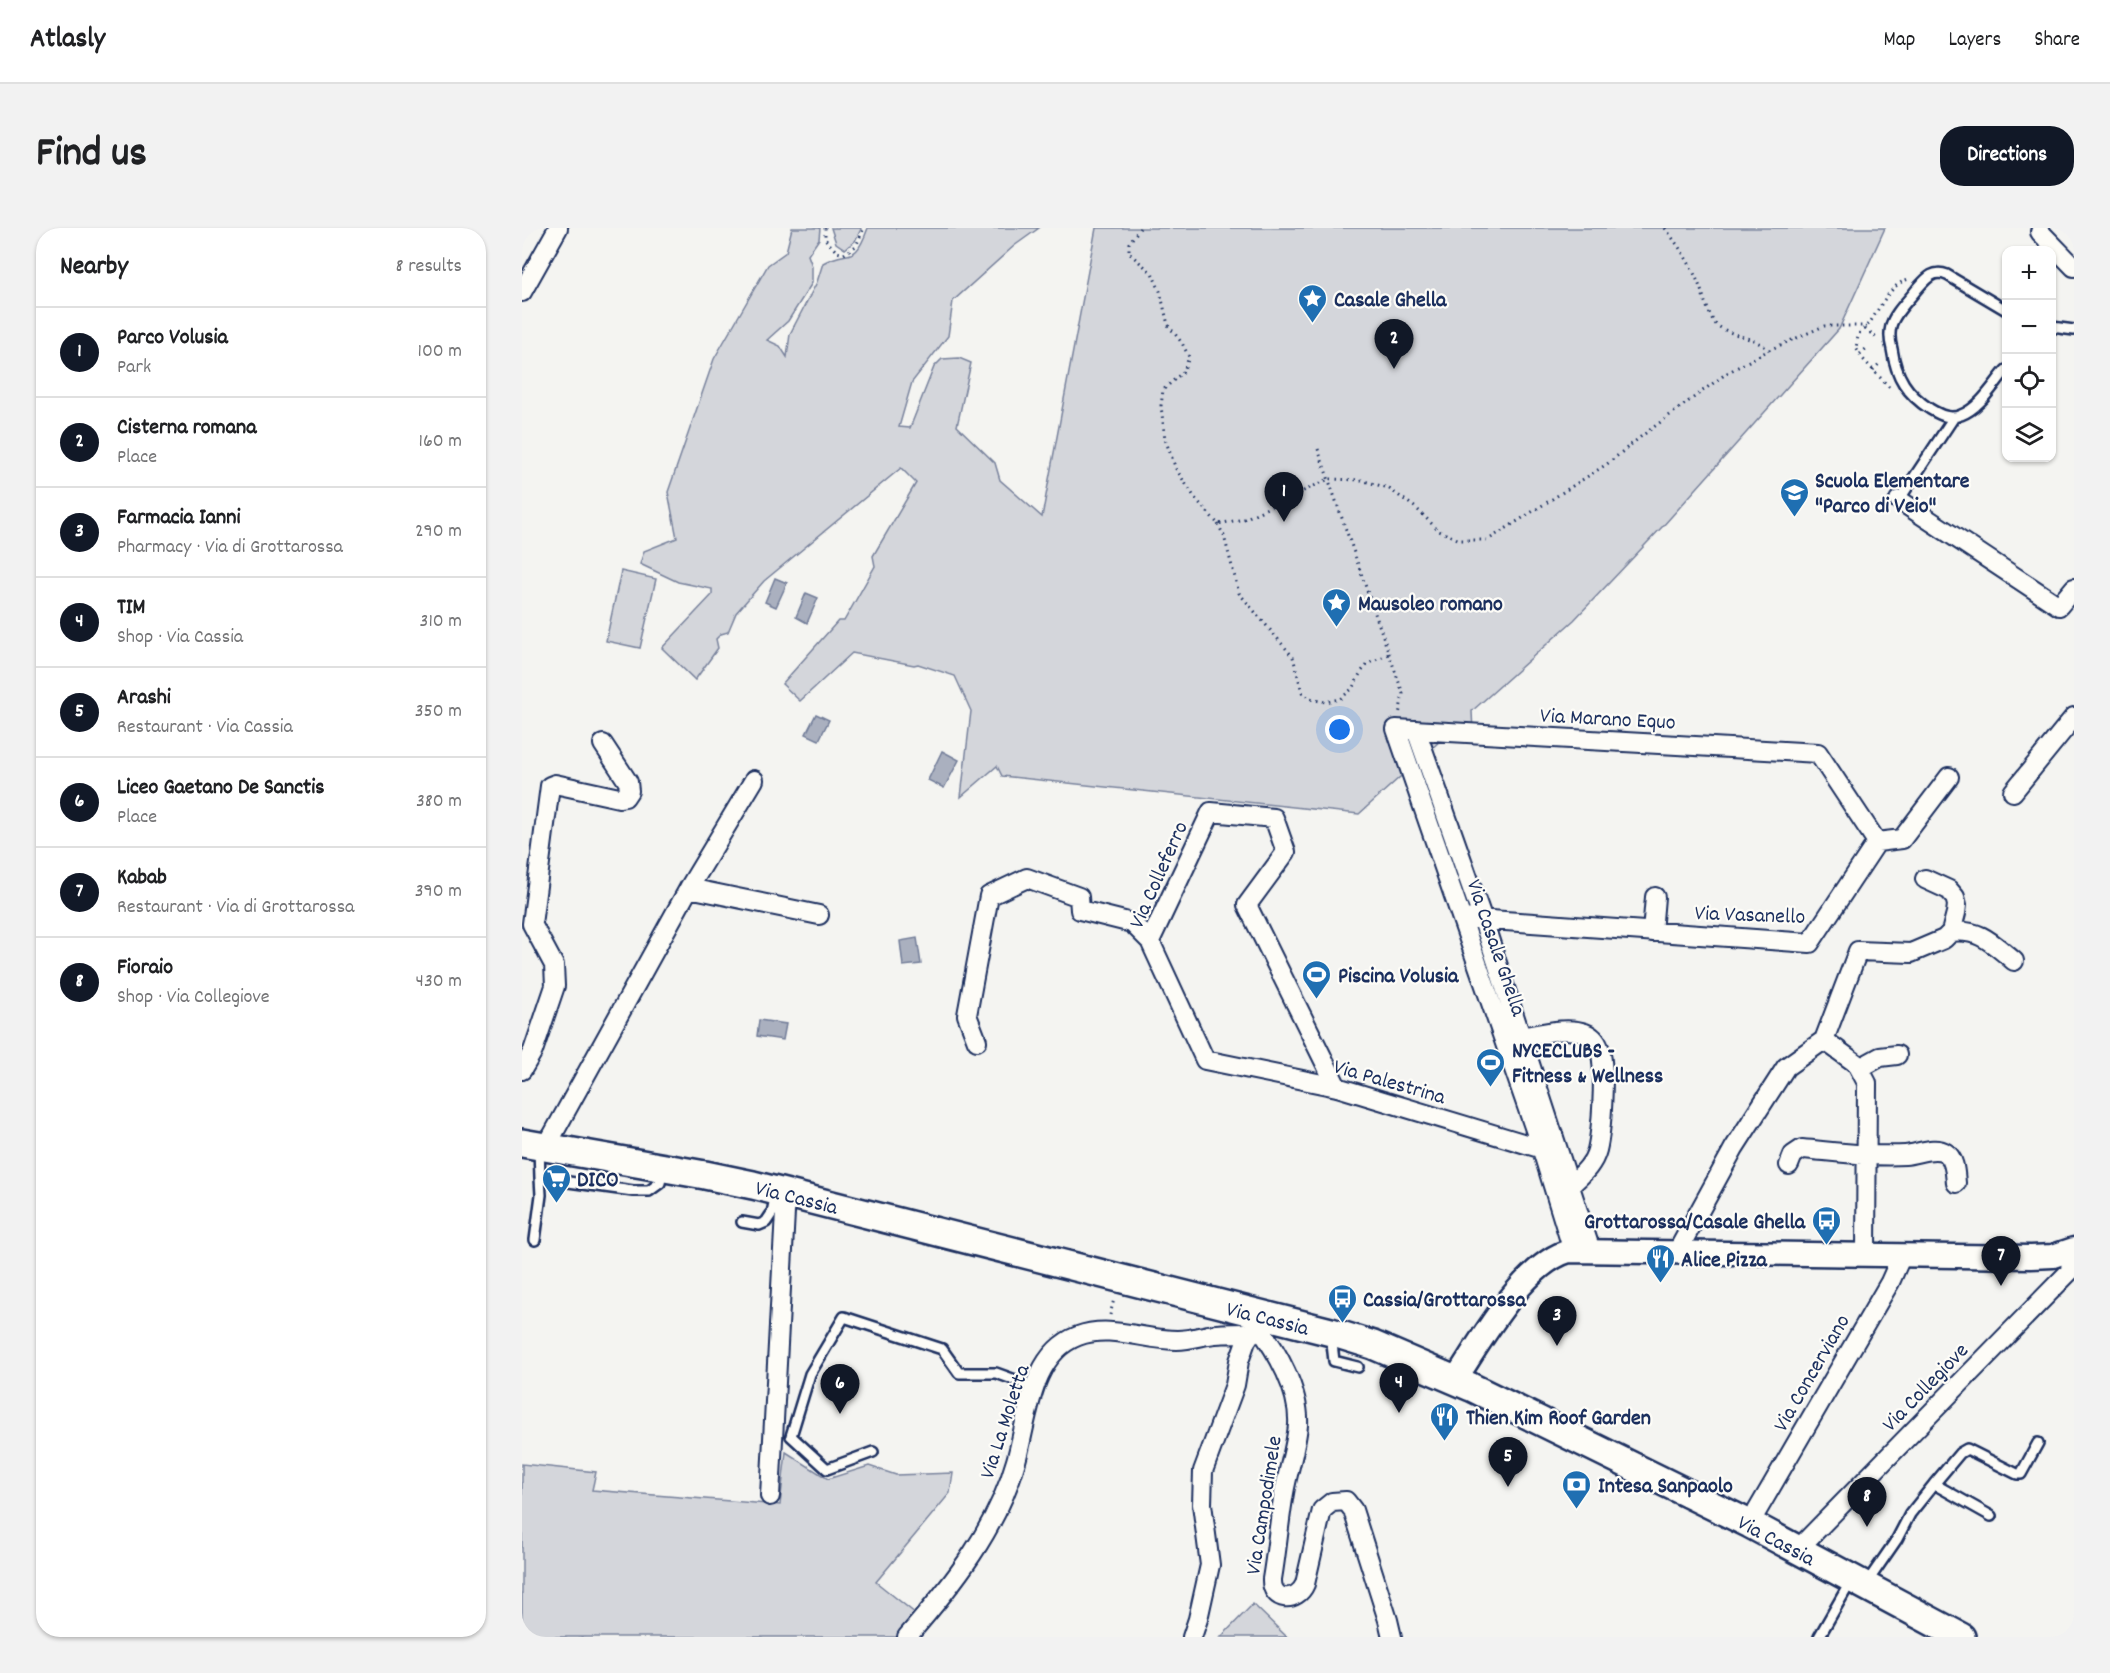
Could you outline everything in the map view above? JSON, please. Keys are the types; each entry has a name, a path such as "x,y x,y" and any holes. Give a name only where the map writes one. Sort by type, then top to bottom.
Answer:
{"main road":[{"name":"Via Cassia","path":"536,1145 663,1167 781,1192 1250,1326 1331,1332 1373,1345 1455,1380 1750,1524 1961,1637"}],"street":[{"path":"522,292 558,228"},
{"path":"2040,232 2074,267"},
{"path":"1899,500 2059,606 2074,588"},
{"path":"2013,792 2074,717"},
{"name":"Via Marano Equo","path":"1396,729 1818,753 1877,842"},
{"name":"Via Casale Ghella","path":"1396,729 1550,1152 1582,1251"},
{"name":"Via Casale Ghella","path":"1416,730 1483,920 1521,1037 1550,1152 1569,1186 1582,1251"},
{"path":"522,1070 533,1051 555,986 554,965 532,924 531,870 550,786 555,784 620,798 626,796 629,791 628,782 603,744"},
{"path":"1877,842 1902,839 1949,777"},
{"path":"536,1145 754,780"},
{"name":"Via Colleferro","path":"1205,1060 1150,941 1211,812 1274,818 1286,852 1247,905 1337,1088"},
{"name":"Via Vasanello","path":"1463,918 1810,943 1877,842"},
{"path":"977,1041 967,1015 989,896 1027,878 1079,897 1080,910 1132,923 1150,941"},
{"path":"1926,879 1949,891 1955,897 1956,913 1947,935"},
{"path":"688,888 819,915"},
{"path":"1652,932 1655,897"},
{"path":"1677,1252 1734,1148 1786,1067 1824,1040 1858,951 1911,953 1947,935 1964,931 1984,937 2014,961"},
{"path":"1521,1037 1569,1030 1586,1033 1597,1042 1601,1054 1602,1108 1597,1151 1590,1165 1569,1186"},
{"path":"1824,1040 1860,1068 1867,1083 1866,1254"},
{"path":"1860,1068 1880,1058 1897,1054"},
{"name":"Via Palestrina","path":"1205,1060 1337,1088 1550,1152"},
{"path":"1789,1165 1793,1155 1802,1149 1905,1155 1938,1149 1947,1153 1952,1159 1956,1183"},
{"path":"770,1496 781,1192"},
{"path":"1455,1380 1522,1284 1548,1262 1565,1252 2031,1257 2072,1253"},
{"name":"Via Collegiove","path":"1797,1550 2070,1271 2072,1253"},
{"name":"Via Concerviano","path":"1757,1512 1890,1282 1902,1255"},
{"path":"1192,1637 1210,1565 1202,1504 1203,1471 1235,1384 1239,1361 1250,1326"},
{"name":"Via Campodimele","path":"1250,1326 1263,1352 1275,1368 1286,1377 1298,1409 1298,1425 1284,1493 1272,1588 1284,1598 1302,1592 1322,1510 1332,1502 1346,1501 1353,1510 1392,1637"},
{"name":"Via La Moletta","path":"907,1637 948,1589 998,1511 1016,1462 1035,1387 1044,1367 1066,1342 1085,1334 1099,1332 1117,1332 1178,1340 1250,1326"}],"lane":[{"path":"2002,307 1941,272 1933,273 1926,278 1893,320 1890,336 1897,373 1903,386 1936,412 1947,417 1954,417 1973,408 2002,376"},
{"path":"2056,329 2074,330"},
{"path":"1899,500 1954,417"},
{"path":"535,1240 541,1195 536,1145"},
{"path":"540,1178 633,1191 649,1191 660,1183 663,1167"},
{"path":"742,1222 759,1225 766,1222 781,1192"},
{"path":"873,1452 827,1469 791,1436 810,1374 844,1317 942,1349 959,1373 996,1373 1035,1387"},
{"path":"1331,1332 1334,1361 1358,1367"},
{"path":"1819,1637 1858,1582 1897,1539 1910,1514 1960,1453 1967,1449 2020,1474 2038,1443"},
{"path":"1934,1484 1991,1516"}],"path":[{"path":"825,228 825,238 837,252 844,254 856,246 864,228"},
{"path":"1140,228 1129,243 1129,253 1152,273 1160,291 1168,325 1182,343 1189,357 1184,370 1163,390 1161,406 1166,439 1176,470 1224,536 1239,593 1293,657 1302,692 1310,699 1325,702 1340,699 1352,689 1369,663 1389,654"},
{"path":"1665,228 1688,259 1717,326 1763,344 1769,350"},
{"path":"1889,387 1856,348 1859,334 1896,287 1905,280 1914,279"},
{"path":"1218,525 1244,519 1329,480 1361,480 1388,488 1416,508 1439,531 1460,540 1488,540 1607,464 1642,435 1727,373 1769,350 1824,326 1866,327 1877,338"},
{"path":"1860,354 1868,347"},
{"path":"1873,370 1879,364"},
{"path":"1318,449 1403,694 1396,729"}],"shaded area":[{"path":"792,228 820,228 819,239 808,255 812,266 812,283 788,321 767,340 780,346 787,357 790,334 817,282 823,263 855,252 868,228 1039,228 1014,246 953,301 948,336 912,382 899,427 910,428 934,367 942,359 959,358 971,363 957,426 995,463 1000,480 1042,517 1096,228 1885,228 1839,329 1663,526 1574,620 1472,711 1473,733 1450,732 1359,814 1002,776 997,766 961,797 971,711 955,676 918,664 852,653 800,701 782,684 838,621 844,621 875,566 873,556 916,483 901,468 764,581 736,613 728,632 716,639 718,648 695,680 662,648 712,595 712,589 678,582 640,564 644,551 677,538 668,492 714,359 768,265 786,252"},
{"path":"831,228 861,229 855,241 845,249 836,243"},
{"path":"621,571 656,579 640,648 606,641"},
{"path":"786,1452 828,1479 869,1466 896,1475 953,1473 950,1493 876,1582 916,1614 906,1637 522,1637 522,1464 596,1472 592,1490 780,1505"},
{"path":"1253,1604 1287,1637 1221,1637"}],"water":[{"path":"775,578 787,583 776,607 765,602"},
{"path":"806,593 818,598 807,623 796,617"},
{"path":"816,714 829,720 819,740 806,734"},
{"path":"942,751 959,760 944,788 928,780"},
{"path":"917,938 921,964 903,966 900,941"},
{"path":"759,1020 786,1024 783,1040 757,1036"}],"place":[{"name":"Casale Ghella","path":"1313,324"},
{"name":"Cisterna romana","path":"1394,369"},
{"name":"Scuola Elementare \"Parco di Veio\"","path":"1794,518"},
{"name":"Parco Volusia","path":"1284,522"},
{"name":"Mausoleo romano","path":"1337,628"},
{"name":"Piscina Volusia","path":"1317,1000"},
{"name":"NYCECLUBS - Fitness & Wellness","path":"1491,1088"},
{"name":"DICO","path":"556,1204"},
{"name":"Grottarossa/Casale Ghella","path":"1826,1246"},
{"name":"Alice Pizza","path":"1660,1284"},
{"name":"Kabab","path":"2001,1286"},
{"name":"Cassia/Grottarossa","path":"1342,1324"},
{"name":"Farmacia Ianni","path":"1557,1346"},
{"name":"TIM","path":"1399,1413"},
{"name":"Liceo Gaetano De Sanctis","path":"840,1414"},
{"name":"Thien Kim Roof Garden","path":"1445,1442"},
{"name":"Arashi","path":"1508,1487"},
{"name":"Intesa Sanpaolo","path":"1577,1510"},
{"name":"Fioraio","path":"1867,1527"}]}
